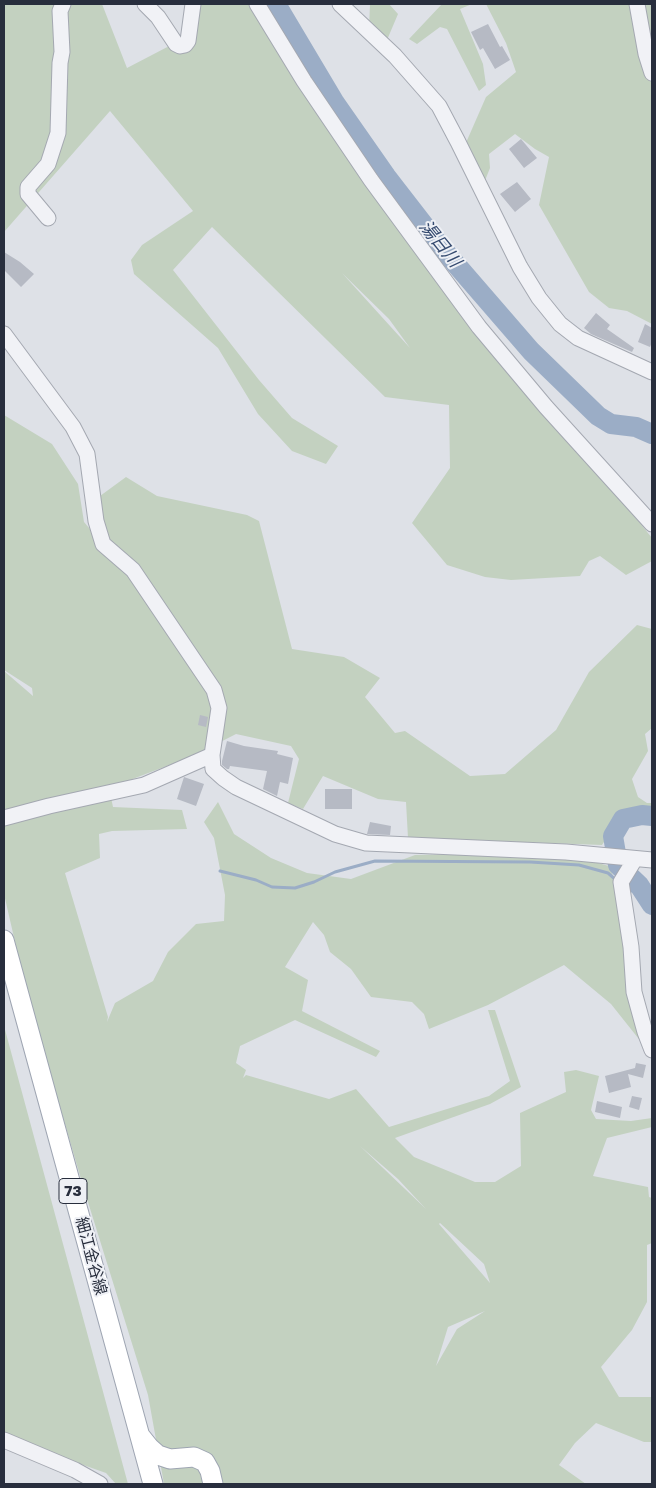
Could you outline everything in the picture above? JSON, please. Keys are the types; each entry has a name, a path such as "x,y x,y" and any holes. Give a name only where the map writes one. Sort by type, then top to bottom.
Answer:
{"main road":[{"name":"細江金谷線","path":"4,943 140,1436 146,1475 153,1484"},
{"path":"140,1436 148,1448 158,1455 170,1459 194,1457 204,1462 210,1471 213,1484"},
{"path":"157,1484 161,1468 170,1459"}],"street":[{"path":"48,218 28,194 28,187 48,164 58,133 62,52 60,11 63,4"},
{"path":"145,4 158,17 176,44 180,46 185,45 188,41 193,4"},
{"path":"257,4 304,81 371,180 479,327 546,407 652,524"},
{"path":"340,4 395,56 439,106 520,267 539,298 560,324 578,338 652,372"},
{"path":"637,4 646,54 652,73"},
{"path":"4,334 73,427 87,454 96,521 103,544 133,570 214,690 219,708 212,755 213,769 223,778 236,787 335,834 366,844 566,852 652,860"},
{"path":"4,818 144,784 212,755"},
{"path":"635,859 621,882 631,947 634,992 652,1050"},
{"path":"4,1440 75,1470 100,1484"}],"green space":[{"path":"4,4 102,4 127,68 184,40 195,4 249,4 348,156 408,240 549,422 595,467 652,538 652,561 626,575 600,556 589,561 580,576 511,580 485,577 447,565 412,523 450,468 449,405 385,397 212,227 173,270 259,380 292,418 338,446 326,464 292,451 258,414 218,348 134,274 131,260 142,245 193,211 110,111 4,232","holes":["342,273 389,319 410,348"]},
{"path":"370,4 389,4 398,14 387,40 369,29"},
{"path":"442,4 472,4 460,9 483,64 486,85 479,91 447,29 440,27 417,44 409,39"},
{"path":"486,4 652,4 652,324 627,311 609,308 589,292 539,205 549,157 515,134 489,154 490,168 484,183 465,145 486,97 516,72 506,43"},
{"path":"4,415 52,444 78,484 84,522 95,535 100,496 126,477 157,496 247,515 259,521 292,649 344,657 380,678 365,697 395,733 405,731 470,776 505,774 556,730 589,672 637,625 652,629 652,728 645,734 648,751 632,779 638,797 647,803 652,803 652,812 620,818 602,845 408,838 406,802 378,799 323,776 303,809 288,803 299,759 291,746 236,734 193,756 109,788 113,807 182,810 187,829 112,831 99,834 100,858 65,873 108,1017 107,1022 115,1003 153,981 168,952 196,924 224,921 225,895 214,838 204,822 218,802 234,834 271,858 307,873 351,879 415,855 558,852 609,866 623,900 642,1043 611,1004 564,965 488,1005 429,1029 424,1014 412,1002 371,997 351,969 330,952 324,935 313,922 285,967 308,980 302,1011 380,1051 376,1057 295,1020 240,1046 236,1063 246,1070 243,1078 246,1075 329,1099 356,1089 389,1127 489,1096 510,1081 488,1010 495,1010 521,1087 490,1104 395,1138 414,1157 475,1182 495,1182 521,1166 520,1113 566,1092 564,1072 576,1070 599,1076 591,1110 596,1119 631,1121 652,1118 652,1127 607,1138 593,1176 648,1187 649,1197 652,1198 652,1243 647,1245 647,1302 632,1330 601,1367 619,1397 652,1397 652,1442 644,1442 596,1423 575,1443 559,1465 586,1484 164,1484 148,1395 83,1186 27,994 4,894 4,671 33,696 32,688 4,670","holes":["360,1146 398,1179 426,1209","439,1224 484,1264 490,1283","485,1311 457,1329 436,1366 448,1327"]},
{"path":"4,1026 128,1484 116,1484 106,1473 4,1437"}],"building":[{"path":"488,24 500,47 502,46 510,60 495,69 483,48 480,50 471,32"},
{"path":"521,139 537,158 524,168 509,149"},
{"path":"517,182 531,199 515,212 500,194"},
{"path":"4,252 34,274 21,287 4,270"},
{"path":"596,313 610,325 607,329 634,348 632,352 591,334 584,328"},
{"path":"645,324 652,328 650,347 638,342"},
{"path":"200,715 208,717 206,727 198,725"},
{"path":"227,741 244,746 278,751 277,754 293,758 288,784 280,782 277,796 263,789 267,771 230,766 227,769 222,765 222,761"},
{"path":"184,777 204,784 196,806 177,799"},
{"path":"325,789 352,789 352,809 325,809"},
{"path":"370,822 391,826 390,835 367,834"},
{"path":"636,1063 646,1065 643,1078 628,1074 631,1087 609,1093 605,1076 635,1068"},
{"path":"632,1096 642,1098 639,1110 629,1107"},
{"path":"597,1101 622,1107 620,1118 595,1112"}],"waterway":[{"name":"湯日川","path":"276,4 335,103 386,176 441,247 531,351 598,416 611,424 636,427 652,434"},
{"name":"湯日川","path":"652,816 642,815 623,819 613,836 618,865 639,885 652,905"},
{"path":"220,871 256,880 272,887 295,888 335,872 375,861 530,862 579,865 608,873 616,880"},
{"path":"627,888 631,891 639,885"}]}
